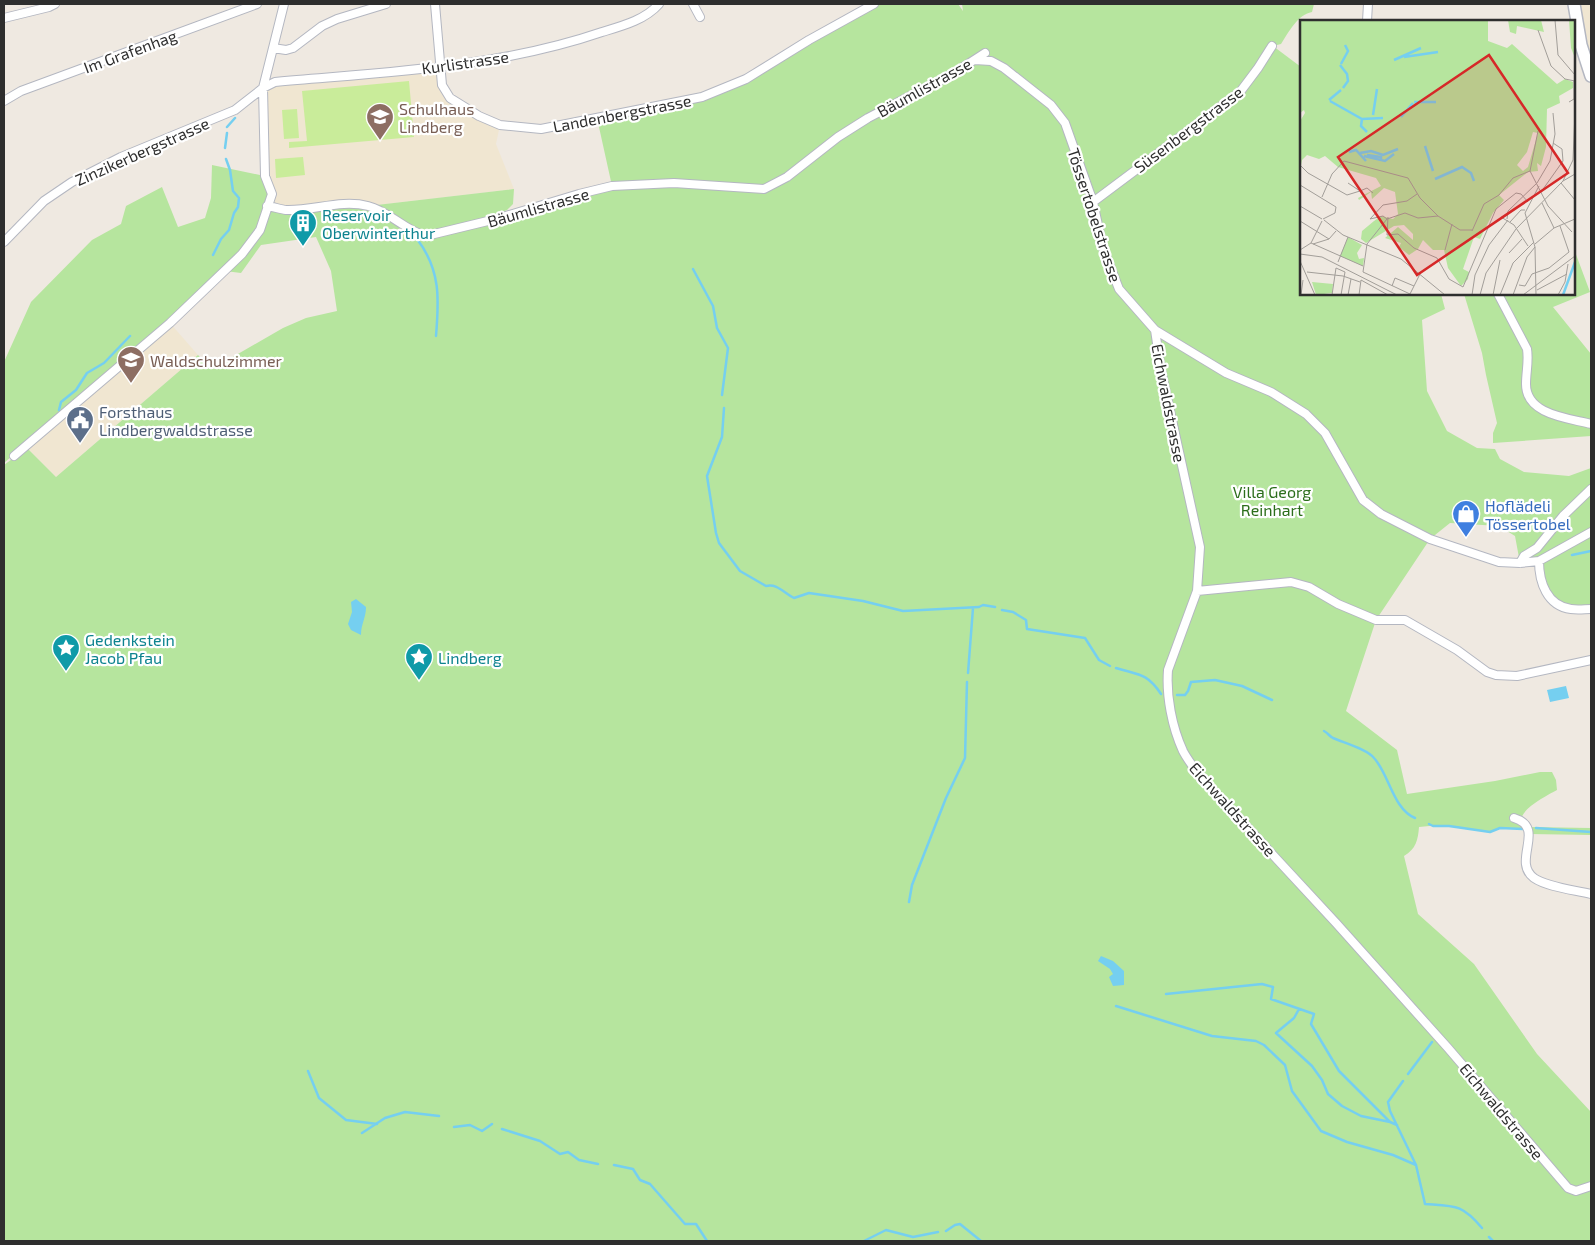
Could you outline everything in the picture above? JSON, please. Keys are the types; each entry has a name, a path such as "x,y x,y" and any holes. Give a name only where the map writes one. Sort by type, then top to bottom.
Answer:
{"street":[{"path":"4,18 55,4"},
{"name":"Im Grafenhag","path":"4,101 21,92 257,4"},
{"path":"14,456 170,323 231,266 260,230 272,194 265,176 263,88 284,4"},
{"path":"274,48 286,50 293,48 322,26 337,19 386,4"},
{"name":"Landenbergstrasse","path":"435,4 442,84 450,98 479,116 500,125 541,129 702,97 746,79 874,4"},
{"name":"Kurlistrasse","path":"263,88 275,82 442,67 523,54 578,40 644,16 659,4"},
{"path":"693,4 700,17"},
{"path":"1367,20 1368,4"},
{"path":"1574,4 1581,46 1591,76"},
{"name":"Süsenbergstrasse","path":"1093,202 1168,144 1240,92 1272,46"},
{"name":"Bäumlistrasse","path":"267,206 286,210 348,204 368,206 388,215 416,233 426,236 496,219 612,186 674,183 764,189 788,177 838,137 868,118 985,53"},
{"name":"Tössertobelstrasse","path":"975,60 991,61 1004,68 1051,105 1064,123 1093,202 1103,248 1119,289 1155,330 1226,373 1271,392 1306,414 1325,433 1363,500 1381,514 1430,539 1499,562 1520,563 1539,561 1591,532"},
{"name":"Zinzikerbergstrasse","path":"4,242 44,201 72,182 121,157 235,110 263,88"},
{"path":"1499,295 1527,349 1529,359 1526,385 1528,395 1533,404 1542,410 1591,424"},
{"name":"Eichwaldstrasse","path":"1155,330 1163,379 1200,547 1197,591 1168,670 1167,683 1172,719 1183,751 1198,774 1336,923 1448,1048 1570,1190 1576,1191 1591,1186"},
{"path":"1520,563 1524,556 1537,548 1563,516 1591,489"},
{"path":"1539,561 1539,574 1543,588 1554,602 1570,609 1591,609"},
{"path":"1197,591 1291,582 1309,587 1338,604 1376,620 1405,620 1457,650 1487,672 1496,675 1517,676 1591,660"},
{"path":"1514,818 1521,820 1528,827 1529,839 1525,859 1528,872 1533,877 1540,882 1591,894"}],"shaded area":[{"path":"1574,4 1591,4 1591,76"},
{"name":"Schulhaus Lindberg","path":"442,67 445,91 500,125 496,144 514,189 368,206 286,210 267,206 263,88 275,82"},
{"name":"Waldschulzimmer","path":"170,323 198,355 56,477 27,448"}],"green space":[{"name":"Lindberg","path":"874,4 958,4 963,11 962,4 1314,4 1312,12 1298,20 1281,44 1273,46 1300,66 1300,295 1441,295 1445,309 1422,320 1427,391 1447,431 1477,448 1495,449 1500,459 1524,472 1569,476 1591,468 1591,609 1554,602 1543,588 1539,562 1520,563 1515,536 1499,526 1450,523 1430,539 1376,620 1346,711 1397,750 1407,794 1495,781 1540,772 1552,772 1556,780 1557,790 1525,811 1521,821 1523,829 1500,828 1490,832 1440,825 1419,827 1416,844 1404,856 1418,914 1474,964 1537,1054 1591,1112 1591,1241 4,1241 4,465 27,448 56,477 198,355 212,369 283,328 306,318 337,311 331,271 316,237 261,245 241,273 225,271 4,463 4,362 31,302 92,240 121,224 126,206 162,187 178,227 205,218 211,198 212,165 265,176 272,194 267,206 286,210 368,206 514,189 513,204 507,210 498,214 496,219 612,186 597,118 702,97 737,84"},
{"path":"409,81 414,137 289,148 289,142 307,141 302,91"},
{"path":"297,109 299,138 284,139 282,110"},
{"path":"303,157 305,175 276,178 275,159"},
{"path":"1575,252 1590,292 1553,307 1591,354 1591,436 1493,443 1493,433 1497,423 1482,353 1464,295 1575,295"},
{"path":"1528,827 1591,828 1591,835 1529,834"}],"water":[{"path":"356,599 366,607 361,635 351,630 348,624 352,612 351,602"},
{"path":"1566,686 1569,698 1550,702 1547,690"},
{"path":"1101,956 1113,961 1124,971 1124,985 1113,986 1109,977 1113,974 1110,969 1098,961"}],"waterway":[{"path":"227,127 235,118"},
{"path":"225,148 227,133"},
{"path":"213,255 221,239 229,230 234,213 238,207 239,198 233,191 230,170 226,159"},
{"path":"417,239 431,262 437,286 436,336"},
{"path":"693,269 713,306 717,328 728,348 722,395"},
{"path":"59,410 61,402 76,390 87,373 104,363 130,336"},
{"path":"724,408 722,437 707,476 719,543 740,571 766,586 777,587 794,598 809,593 863,601 903,611 979,607 983,605 995,607"},
{"path":"1572,555 1591,551"},
{"path":"968,673 973,608"},
{"path":"1002,610 1013,612 1026,620 1027,629 1085,638 1099,660 1110,666"},
{"path":"1116,668 1147,678 1161,694"},
{"path":"1177,695 1185,695 1191,682 1215,680 1242,686 1272,700"},
{"path":"909,902 912,885 946,798 965,758 967,682"},
{"path":"1324,731 1333,738 1371,755 1384,773 1401,807 1415,818"},
{"path":"1429,824 1490,832 1500,828 1523,829"},
{"path":"1536,828 1591,832"},
{"path":"1166,994 1262,984 1273,987 1271,999 1314,1014 1311,1024 1339,1071 1390,1122 1397,1125"},
{"path":"1116,1006 1212,1036 1256,1041 1264,1045 1285,1065 1292,1091 1321,1131 1347,1142 1393,1155 1416,1165"},
{"path":"1299,1009 1294,1018 1276,1033 1312,1066 1322,1080 1328,1094 1342,1106 1361,1116 1390,1122"},
{"path":"1408,1074 1432,1042"},
{"path":"308,1071 319,1098 346,1120 377,1124"},
{"path":"1403,1081 1388,1102 1390,1111 1416,1165 1425,1204 1451,1206 1463,1210 1482,1228"},
{"path":"362,1133 385,1118 405,1112 439,1116"},
{"path":"454,1127 470,1125 482,1131 492,1124"},
{"path":"502,1129 540,1141 560,1154 568,1152 579,1160 598,1164"},
{"path":"614,1165 633,1169 640,1180 650,1184 685,1224 696,1224 707,1241"},
{"path":"946,1231 960,1224 981,1241"},
{"path":"864,1241 886,1230 913,1237 938,1232"},
{"path":"1489,1237 1493,1241"}],"place":[{"name":"Schulhaus Lindberg","path":"380,141"},
{"name":"Reservoir Oberwinterthur","path":"303,247"},
{"name":"Waldschulzimmer","path":"131,384"},
{"name":"Forsthaus Lindbergwaldstrasse","path":"80,444"},
{"name":"Hoflädeli Tössertobel","path":"1466,538"},
{"name":"Gedenkstein Jacob Pfau","path":"66,672"},
{"name":"Lindberg","path":"419,681"}],"park label":[{"name":"Villa Georg Reinhart","path":"1272,500"}]}
